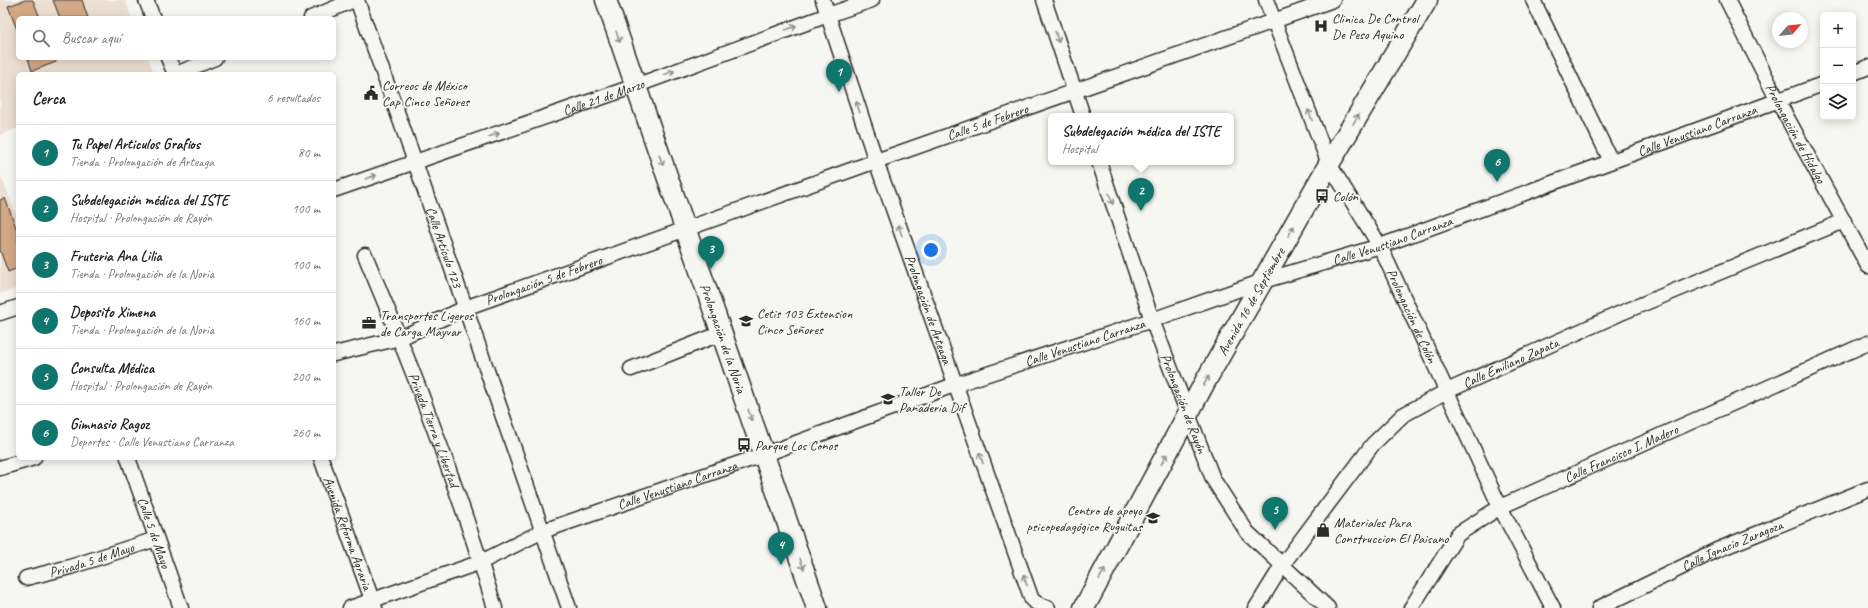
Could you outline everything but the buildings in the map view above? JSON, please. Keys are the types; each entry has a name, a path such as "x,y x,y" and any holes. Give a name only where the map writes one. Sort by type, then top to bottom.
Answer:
{"main road":[{"name":"Prolongación de la Noria","path":"606,0 817,608"},
{"name":"Avenida 16 de Septiembre","path":"1084,608 1187,415 1329,164 1427,0"}],"street":[{"path":"146,0 152,16"},
{"path":"316,16 356,0"},
{"name":"Calle Artículo 123","path":"356,0 415,162 569,608"},
{"name":"Prolongación de Arteaga","path":"823,0 876,161 954,385 1032,600 1048,608"},
{"name":"Calle 21 de Marzo","path":"336,189 635,86 872,0"},
{"path":"1044,0 1082,113"},
{"name":"Prolongación de Colón","path":"1266,0 1329,164 1380,246 1500,507 1552,608"},
{"name":"Calle 5 de Febrero","path":"686,229 1333,0"},
{"path":"1533,0 1611,161"},
{"name":"Prolongación de Hidalgo","path":"1727,0 1778,101 1868,266"},
{"path":"169,60 175,72"},
{"path":"181,72 210,60"},
{"path":"1856,72 1868,67"},
{"name":"Calle Venustiano Carranza","path":"350,608 374,604 481,562 543,531 763,455 954,385 1152,320 1263,281 1380,246 1820,85"},
{"name":"Prolongación de Rayón","path":"1100,165 1152,320 1187,415 1213,479 1247,532 1283,564 1328,608"},
{"name":"Calle Emiliano Zapata","path":"1256,608 1283,564 1373,444 1403,415 1447,391 1621,313 1844,221"},
{"name":"Prolongación 5 de Febrero","path":"336,354 400,338 465,308 686,229"},
{"name":"Privada Tierra y Libertad","path":"365,255 400,338 481,562 495,608"},
{"path":"0,313 16,308"},
{"path":"631,369 722,333"},
{"name":"Calle Francisco I. Madero","path":"1411,608 1458,534 1500,507 1868,343"},
{"path":"0,468 27,460"},
{"name":"Calle 5 de Mayo","path":"129,460 180,608"},
{"name":"Avenida Reforma Agraria","path":"322,460 374,604"},
{"name":"Calle Ignacio Zaragoza","path":"1599,608 1717,550 1868,489"},
{"name":"Privada 5 de Mayo","path":"26,578 70,567 156,539"}],"shaded area":[{"path":"0,0 125,0 131,16 16,16 16,60 149,60 153,72 16,72 16,129 0,135"},
{"path":"0,174 16,213 16,289 0,294"}],"place":[{"name":"Clinica De Control De Peso Aquino","path":"1321,26"},
{"name":"Tu Papel Articulos Grafios","path":"839,92"},
{"name":"Correos de México Cap Cinco Señores","path":"371,93"},
{"name":"Gimnasio Ragoz","path":"1497,182"},
{"name":"Colón","path":"1322,196"},
{"name":"Subdelegación médica del ISTE","path":"1141,211"},
{"name":"Fruteria Ana Lilia","path":"711,269"},
{"name":"Cetis 103 Extension Cinco Señores","path":"746,321"},
{"name":"Transportes Ligeros de Carga Mayvar","path":"369,323"},
{"name":"Taller De Panaderia Dif","path":"888,399"},
{"name":"Parque Los Conos","path":"744,445"},
{"name":"Centro de apoyo psicopedagógico Ruguitas","path":"1153,518"},
{"name":"Consulta Médica","path":"1275,530"},
{"name":"Materiales Para Construccion El Paisano","path":"1323,530"},
{"name":"Deposito Ximena","path":"781,565"}]}
